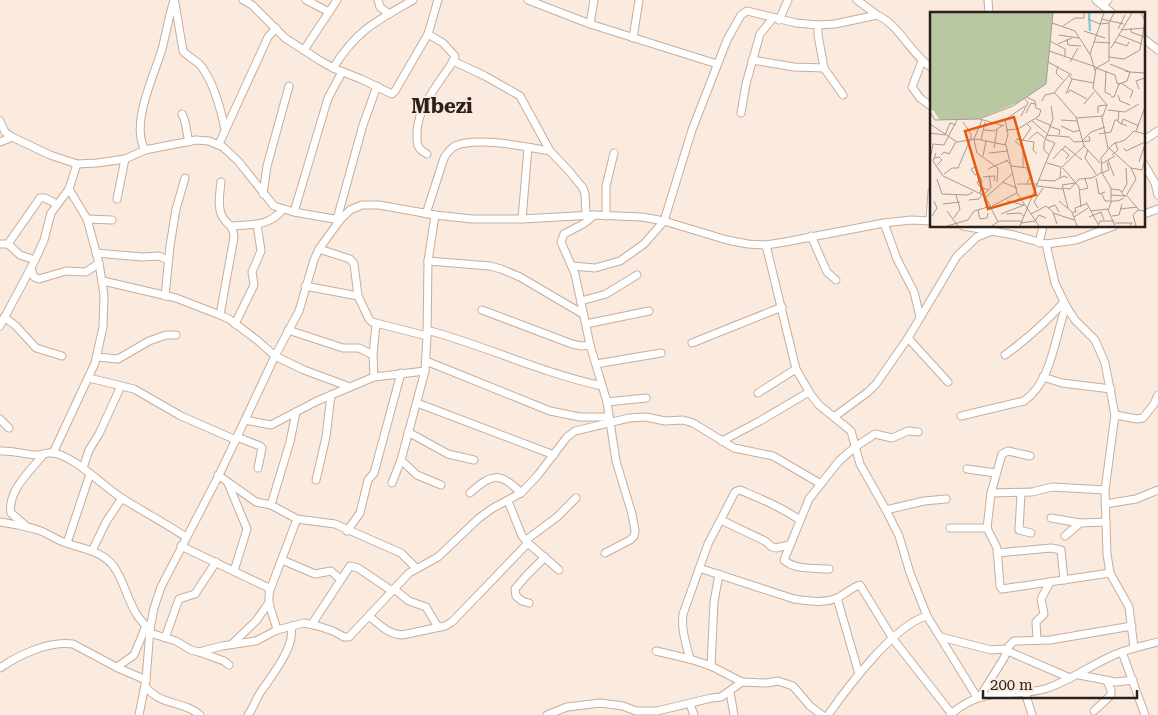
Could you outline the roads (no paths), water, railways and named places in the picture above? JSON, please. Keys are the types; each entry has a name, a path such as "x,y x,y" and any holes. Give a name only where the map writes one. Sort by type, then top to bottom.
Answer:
{"street":[{"path":"174,0 183,51 200,65 206,75 222,112 225,130"},
{"path":"144,150 139,137 143,107 162,48 174,0"},
{"path":"243,0 252,5 285,38 333,68 377,86 389,94 395,91 428,34 438,0"},
{"path":"306,0 329,12"},
{"path":"304,50 337,0"},
{"path":"378,0 380,7 389,14"},
{"path":"333,68 353,40 363,30 413,0"},
{"path":"528,0 590,24 717,64"},
{"path":"590,24 594,0"},
{"path":"633,38 639,0"},
{"path":"741,113 752,60 760,34 776,19 788,0"},
{"path":"857,0 892,24 922,62 930,67"},
{"path":"1096,0 1106,3"},
{"path":"572,266 595,268 620,261 644,244 664,220 692,130 727,40 741,15 747,11 796,23 818,25 835,24 877,14"},
{"path":"818,25 824,68 843,95"},
{"path":"219,144 268,37 276,28"},
{"path":"427,154 420,150 417,144 416,129 419,117 429,96 453,61 455,54 443,43 428,34"},
{"path":"1146,41 1158,50"},
{"path":"752,60 794,67 824,68"},
{"path":"453,61 485,76 520,96 550,151 583,188 585,194 590,215 585,223 564,234 562,238 563,248 576,274 590,345 607,402 616,461 635,530 634,536 630,540 605,553"},
{"path":"922,62 912,88 920,98 930,106"},
{"path":"294,212 328,98 342,72"},
{"path":"263,194 265,176 289,86"},
{"path":"339,219 363,125 377,86"},
{"path":"182,114 189,142"},
{"path":"0,121 2,131 12,137 50,155 78,164 126,159 144,150 202,140 219,144 238,161 274,206 294,212 339,219"},
{"path":"1146,139 1158,131"},
{"path":"0,142 12,137"},
{"path":"426,214 444,158 456,146 488,142 550,151"},
{"path":"522,220 528,148"},
{"path":"606,216 606,186 614,153"},
{"path":"117,199 126,159"},
{"path":"0,326 35,260 44,240 52,213 69,189 78,164"},
{"path":"1146,167 1155,183 1158,195"},
{"path":"1155,183 1158,174"},
{"path":"166,296 168,260 176,209 185,178"},
{"path":"220,315 234,237 232,226 224,219 221,212 221,182"},
{"path":"53,453 89,378 97,357 103,327 103,281 87,219 69,189"},
{"path":"8,244 40,198 45,198 57,204"},
{"path":"139,715 146,683 149,629 156,598 299,311 305,286 319,249 339,219 350,210 362,205 379,205 426,214 522,220 590,215 642,217 664,220 727,240 766,245 884,222 930,221"},
{"path":"232,226 271,221 277,217 282,209"},
{"path":"1146,213 1158,209"},
{"path":"392,483 425,371 428,261 436,215"},
{"path":"87,219 112,220"},
{"path":"884,222 897,260 914,292 920,317"},
{"path":"236,324 254,285 252,272 261,250 257,224"},
{"path":"975,228 1014,235 1042,244 1076,240 1109,228"},
{"path":"1043,228 1042,244 1055,283 1075,320 1095,340 1105,363 1111,389 1115,415 1105,490 1110,572 1129,607 1134,648"},
{"path":"834,417 868,392 892,362 957,256 977,238 992,231"},
{"path":"811,236 827,272 836,280"},
{"path":"0,244 8,244 20,255 35,260"},
{"path":"766,245 796,369 819,405 852,431 855,447 864,472 899,536 910,573 927,616 979,696"},
{"path":"319,249 350,260 356,271 358,296 369,319 376,324 480,345 551,373 602,386"},
{"path":"96,254 142,257 159,256 168,260"},
{"path":"428,261 490,266 501,269 520,276 584,314"},
{"path":"31,268 34,277 39,279 62,271 86,272 98,263"},
{"path":"581,301 606,294 637,275"},
{"path":"103,281 166,296 220,315 236,324 275,356 304,370 350,387"},
{"path":"305,286 358,296"},
{"path":"1005,355 1030,336 1065,304"},
{"path":"961,416 1024,401 1035,392 1050,363 1065,304"},
{"path":"692,343 782,307"},
{"path":"482,310 572,344 590,345"},
{"path":"586,324 649,312"},
{"path":"4,317 16,326 36,348 62,356"},
{"path":"374,376 373,354 376,324"},
{"path":"288,330 343,348 359,348 373,354"},
{"path":"97,357 118,359 149,341 166,335 176,335"},
{"path":"908,338 948,382"},
{"path":"596,364 661,354"},
{"path":"426,361 550,411 609,420"},
{"path":"758,393 796,369"},
{"path":"245,420 271,426 331,395 374,376 425,371"},
{"path":"347,531 360,513 368,480 374,473 401,373"},
{"path":"1043,377 1062,383 1111,389"},
{"path":"89,378 134,389 181,416 236,439 260,446 262,448 258,468"},
{"path":"83,468 88,450 99,434 121,386"},
{"path":"722,441 809,392"},
{"path":"316,480 326,436 331,395"},
{"path":"1115,415 1137,419 1143,418 1154,404 1158,395"},
{"path":"607,402 646,398"},
{"path":"417,403 554,455"},
{"path":"271,505 290,442 296,412"},
{"path":"199,652 232,644 256,641 277,630 304,623 333,630 346,638 416,568 438,558 479,518 521,493 538,476 567,437 575,430 609,420 646,417 665,421 683,420 693,423 722,441 743,450 773,456 821,484"},
{"path":"0,419 9,428"},
{"path":"829,569 796,566 784,562 789,545 809,499 839,461 855,447 877,434 892,438 908,431 918,432"},
{"path":"408,432 448,454 474,460"},
{"path":"0,451 17,451 40,456 53,453 83,468 122,498 186,537"},
{"path":"1030,456 1005,452 1002,454 990,493 987,528 994,540 998,553 1000,586 1002,589 1110,572"},
{"path":"27,527 11,513 10,507 22,480 44,454"},
{"path":"400,460 417,475 441,485"},
{"path":"967,469 996,473"},
{"path":"67,543 90,474"},
{"path":"218,475 256,502 271,505 297,519 330,522 401,553 416,568"},
{"path":"470,493 486,479 495,476 511,482 521,493"},
{"path":"228,483 247,529 234,571"},
{"path":"990,493 1032,492 1052,487 1105,490"},
{"path":"690,659 682,624 683,614 708,544 735,492 740,490 761,500 771,502 800,520"},
{"path":"1105,504 1136,498 1158,490"},
{"path":"1021,493 1020,530 1031,533"},
{"path":"92,551 106,522 122,498"},
{"path":"369,616 388,632 394,634 402,635 445,626 452,622 527,542 576,498"},
{"path":"886,510 924,501 946,499"},
{"path":"508,501 519,530 527,542 559,570"},
{"path":"1051,518 1080,523 1106,522"},
{"path":"232,644 256,621 268,604 270,590 297,519"},
{"path":"722,520 776,548 789,545"},
{"path":"1065,536 1080,523"},
{"path":"1,524 38,530 67,543 92,551 108,560 114,567 130,603 149,629 191,650 224,661 228,665"},
{"path":"950,528 987,528"},
{"path":"181,546 270,590"},
{"path":"998,553 1051,548 1061,550 1064,580"},
{"path":"529,603 522,601 516,596 516,589 545,557"},
{"path":"282,560 315,574 331,571 340,579"},
{"path":"165,638 179,598 195,594 216,562"},
{"path":"312,624 348,567 353,566 409,601 426,606 438,627"},
{"path":"699,568 794,599 821,601 837,598 858,585 862,586 893,639 950,714 979,696 1000,665 1009,646 1017,640 1075,637 1132,626"},
{"path":"711,666 714,602 719,574"},
{"path":"1037,640 1036,622 1044,614 1041,599 1050,582"},
{"path":"837,598 859,674"},
{"path":"268,604 274,616 277,630"},
{"path":"828,715 859,674 893,639 914,622 927,616"},
{"path":"248,715 288,648 292,626"},
{"path":"117,667 134,655 149,629"},
{"path":"941,637 991,650 1000,649 1070,678"},
{"path":"979,696 1048,688 1079,675 1112,656 1158,642"},
{"path":"0,668 38,649 68,643 82,648 146,683 158,698 186,707 200,715"},
{"path":"656,651 711,666 742,682 786,682 799,691 810,706 822,715"},
{"path":"1122,652 1145,715"},
{"path":"1079,675 1116,682 1133,680"},
{"path":"1094,711 1111,695 1107,681"},
{"path":"547,715 567,707 600,702 623,706 637,713 657,713 711,698 721,698 742,682"},
{"path":"730,692 734,715"},
{"path":"1025,692 1032,715"},
{"path":"690,704 694,715"}],"district":[{"name":"Mbezi","path":"442,106"}]}
